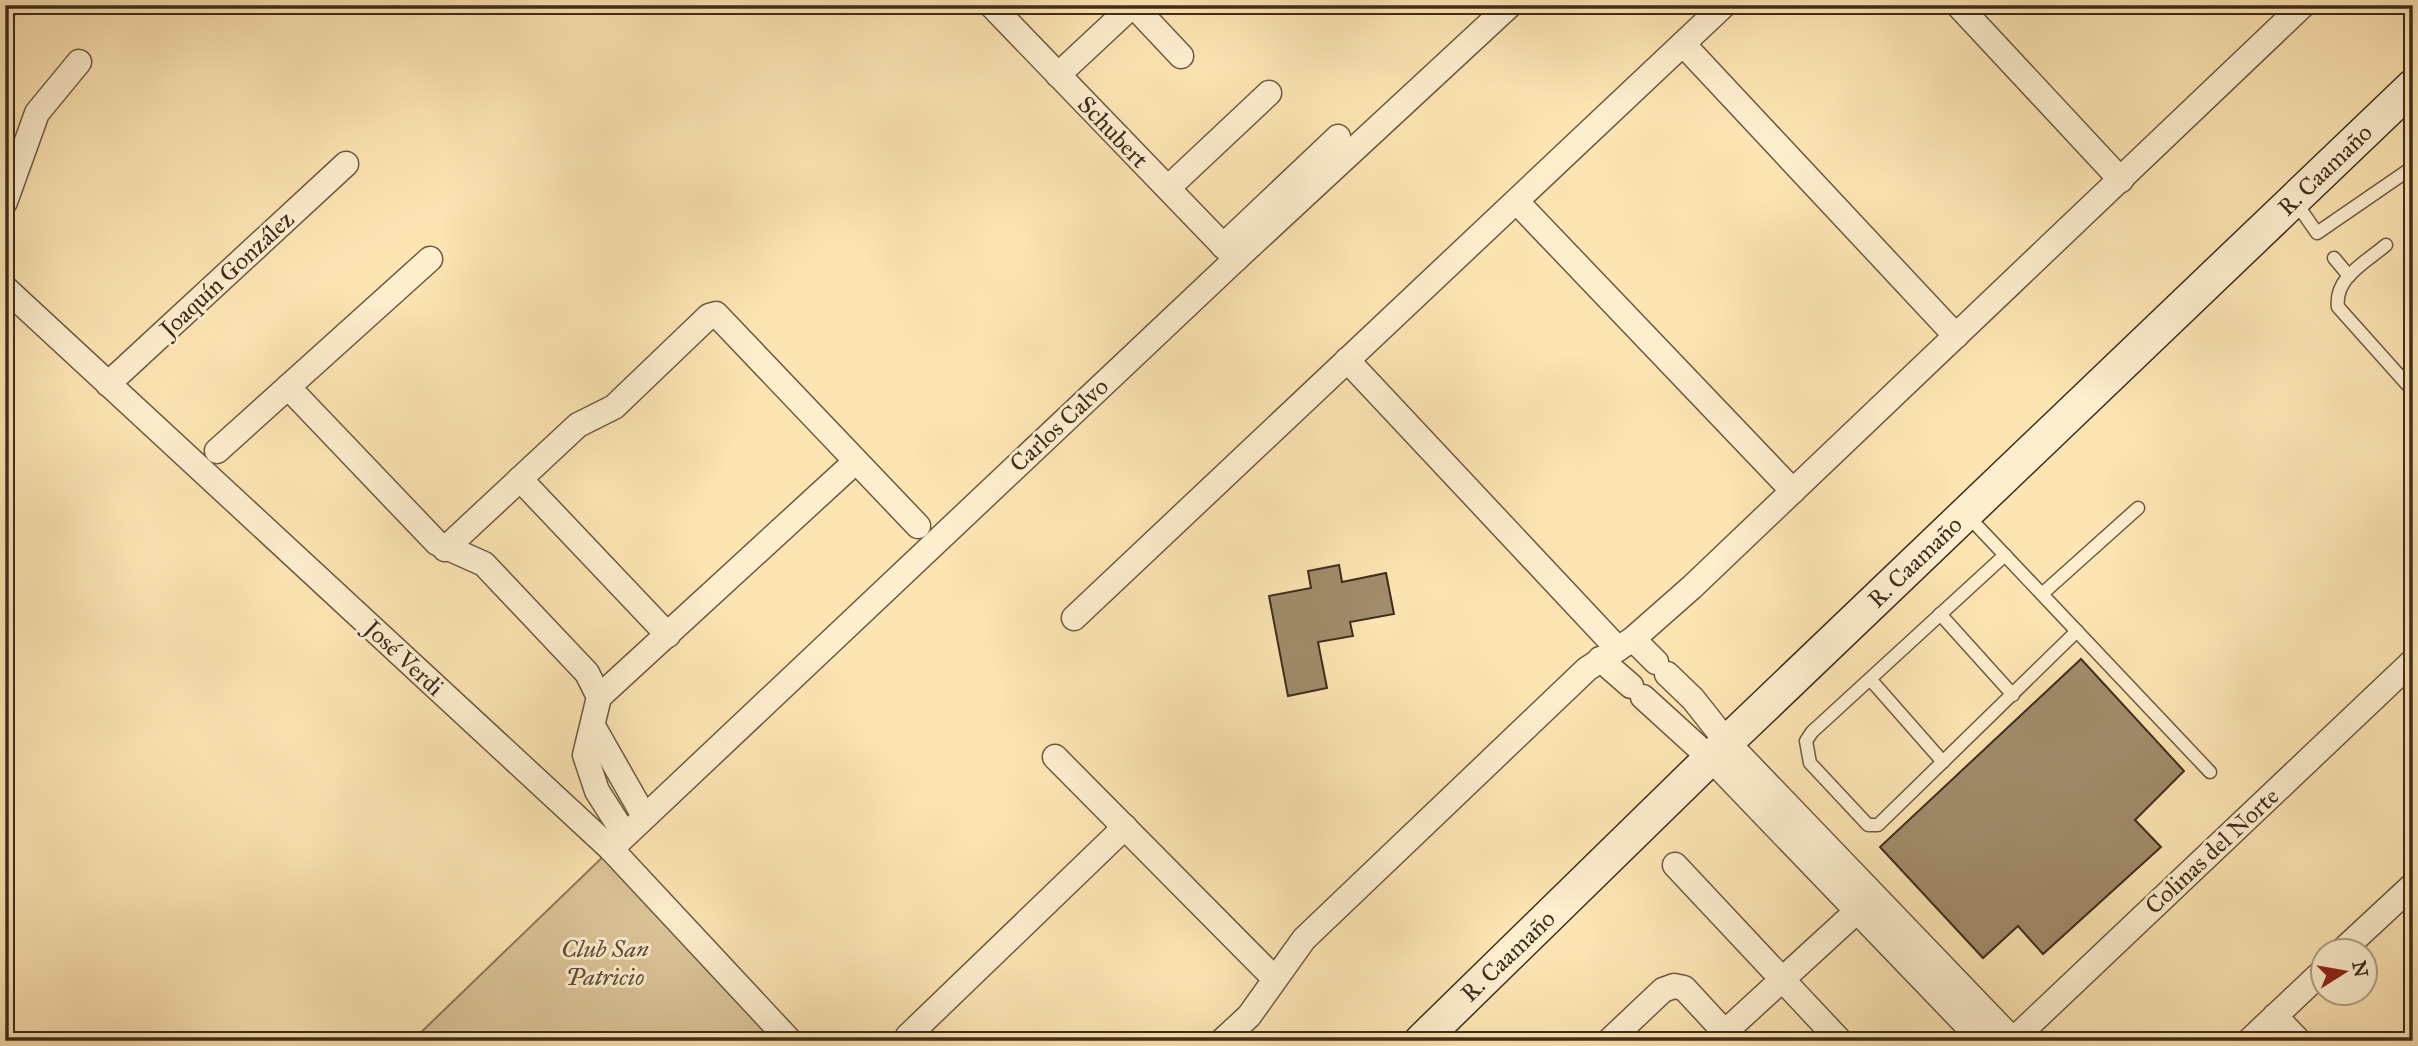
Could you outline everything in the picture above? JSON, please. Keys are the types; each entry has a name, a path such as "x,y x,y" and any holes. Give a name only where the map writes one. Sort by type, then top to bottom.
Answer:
{"street":[{"name":"Schubert","path":"991,5 1229,252"},
{"path":"1058,75 1133,5 1181,56"},
{"name":"Carlos Calvo","path":"618,842 1229,252 1510,5"},
{"path":"1074,618 1724,5"},
{"path":"1958,5 2121,180"},
{"path":"1222,1041 1248,1016 1304,939 1617,649 1793,491 2121,180 2286,11"},
{"path":"1683,44 1956,336"},
{"path":"5,202 37,113 79,62"},
{"name":"R. Caamaño","path":"1421,1041 1718,750 2413,86"},
{"path":"1168,188 1269,93"},
{"path":"1229,252 1338,137"},
{"name":"Joaquín González","path":"108,384 346,164"},
{"path":"1517,202 1793,491"},
{"path":"217,451 430,259"},
{"name":"José Verdi","path":"5,288 108,384 618,842 790,1041"},
{"path":"446,549 578,425 614,407 709,316 716,314 918,526"},
{"path":"1347,360 1617,649 1637,691 1718,750 2012,1040"},
{"path":"288,387 446,549 472,556 484,564 587,673 599,697 594,728 585,755 590,775 618,842"},
{"path":"599,697 855,462"},
{"path":"520,479 668,635"},
{"path":"1617,649 1662,668 1693,699 1718,750 1857,911 1982,1041"},
{"name":"Colinas del Norte","path":"2012,1040 2413,660"},
{"path":"594,728 644,816"},
{"path":"1055,757 1275,979"},
{"path":"908,1036 1125,827"},
{"path":"1675,865 1840,1041"},
{"path":"2358,937 2413,885"},
{"path":"1609,1041 1663,989 1674,986 1684,988 1729,1036 1782,981 1857,911"},
{"path":"2249,1041 2310,982"},
{"path":"2275,1016 2299,1041"}],"lane":[{"path":"2294,200 2319,237 2413,167"},
{"path":"2386,245 2340,285 2338,307 2413,391"},
{"path":"2334,258 2349,276"},
{"path":"2042,594 2138,508"},
{"path":"1966,514 2210,772"},
{"path":"2005,555 1812,732 1806,741 1811,763 1873,827 1878,825 2077,631"},
{"path":"1940,614 2013,695"},
{"path":"1870,679 1943,762"}],"green space":[{"name":"Club San Patricio","path":"611,849 774,1041 412,1041"}],"building":[{"path":"1339,565 1342,582 1386,573 1394,614 1350,622 1353,636 1318,642 1327,688 1288,696 1269,596 1311,588 1308,571"},
{"path":"2081,659 2184,771 2135,820 2161,847 2043,954 2018,926 1983,958 1880,847"}],"railway":[{"path":"5,40 16,5"}]}
